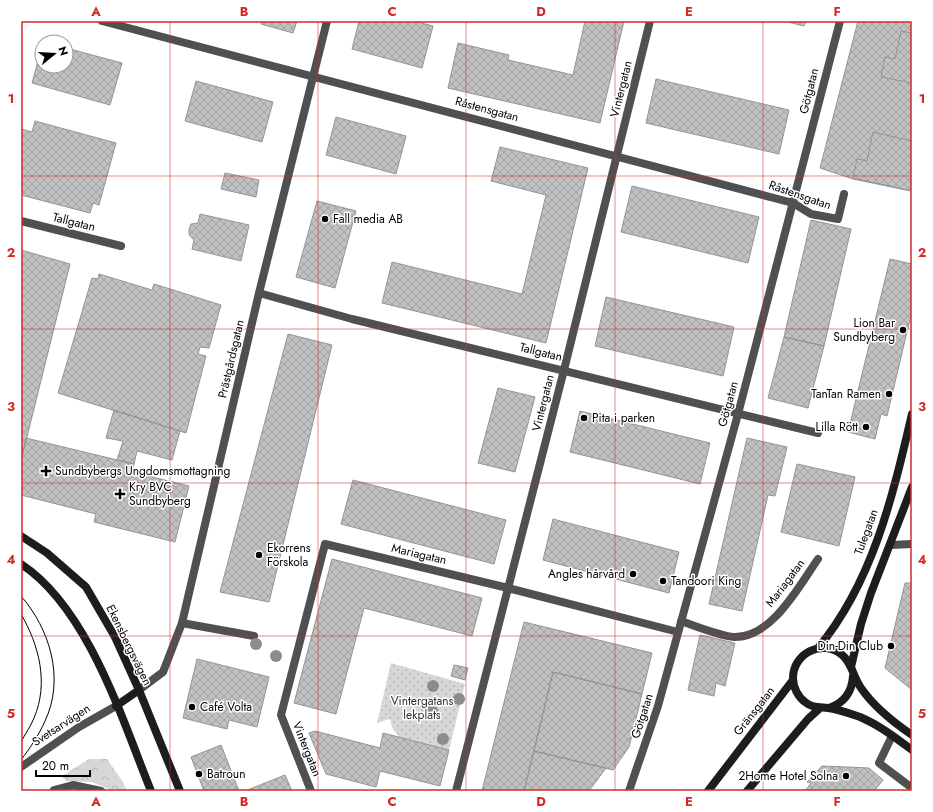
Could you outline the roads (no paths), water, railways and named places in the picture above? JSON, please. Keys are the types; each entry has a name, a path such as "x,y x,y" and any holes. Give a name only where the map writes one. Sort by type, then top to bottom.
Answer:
{"street":[{"name":"Råstensgatan","path":"102,21 793,202 811,214 838,220 844,194"},
{"name":"Prästgårdsgatan","path":"139,690 163,672 182,623 259,293 327,21"},
{"name":"Vintergatan","path":"456,791 564,370 650,21"},
{"name":"Götgatan","path":"629,791 658,706 738,414 840,21"},
{"name":"Tallgatan","path":"21,221 121,246"},
{"name":"Tallgatan","path":"259,293 352,319 818,433"},
{"name":"Tulegatan","path":"818,648 843,616 876,544 897,478 912,414"},
{"path":"851,667 869,599 912,487"},
{"name":"Ekensbergsvägen","path":"21,536 47,553 86,587 114,637 139,690 180,791"},
{"name":"Mariagatan","path":"281,715 325,544 508,588 678,632"},
{"path":"891,544 912,544"},
{"name":"Mariagatan","path":"681,622 733,637 746,636 758,631 780,613 818,559"},
{"path":"21,564 30,570 64,604 91,648 151,791"},
{"path":"182,623 254,636"},
{"path":"748,791 808,719 824,708 842,701 851,690 853,676 851,667 841,653 826,648 818,648"},
{"name":"Gränsgatan","path":"708,791 793,680 795,667 800,659 806,653 818,648"},
{"path":"853,676 872,702 896,724 912,735"},
{"path":"793,680 800,697 811,706 860,718 892,736 912,750"},
{"path":"116,706 139,690"},
{"name":"Svetsarvägen","path":"21,767 79,727 116,706"},
{"name":"Vintergatan","path":"281,715 311,791"},
{"path":"892,736 879,763 912,788"},
{"path":"54,790 72,785 101,791"}],"tram line":[{"path":"21,596 31,609 47,639 54,672 54,688 51,705 40,731 21,760"},
{"path":"21,614 33,638 40,664 41,678 41,691 38,705 33,721 21,742"}],"place":[{"name":"Fall media AB","path":"325,219"},
{"name":"Lion Bar Sundbyberg","path":"903,330"},
{"name":"TanTan Ramen","path":"889,394"},
{"name":"Pita i parken","path":"584,418"},
{"name":"Lilla Rött","path":"866,427"},
{"name":"Sundbybergs Ungdomsmottagning","path":"46,471"},
{"name":"Kry BVC Sundbyberg","path":"120,494"},
{"name":"Ekorrens Förskola","path":"259,555"},
{"name":"Angles hårvård","path":"633,574"},
{"name":"Tandoori King","path":"663,581"},
{"name":"Din-Din Club","path":"891,646"},
{"name":"Café Volta","path":"192,707"},
{"name":"Batroun","path":"199,774"},
{"name":"2Home Hotel Solna","path":"846,776"}],"park label":[{"name":"Vintergatans lekplats","path":"422,708"}]}
